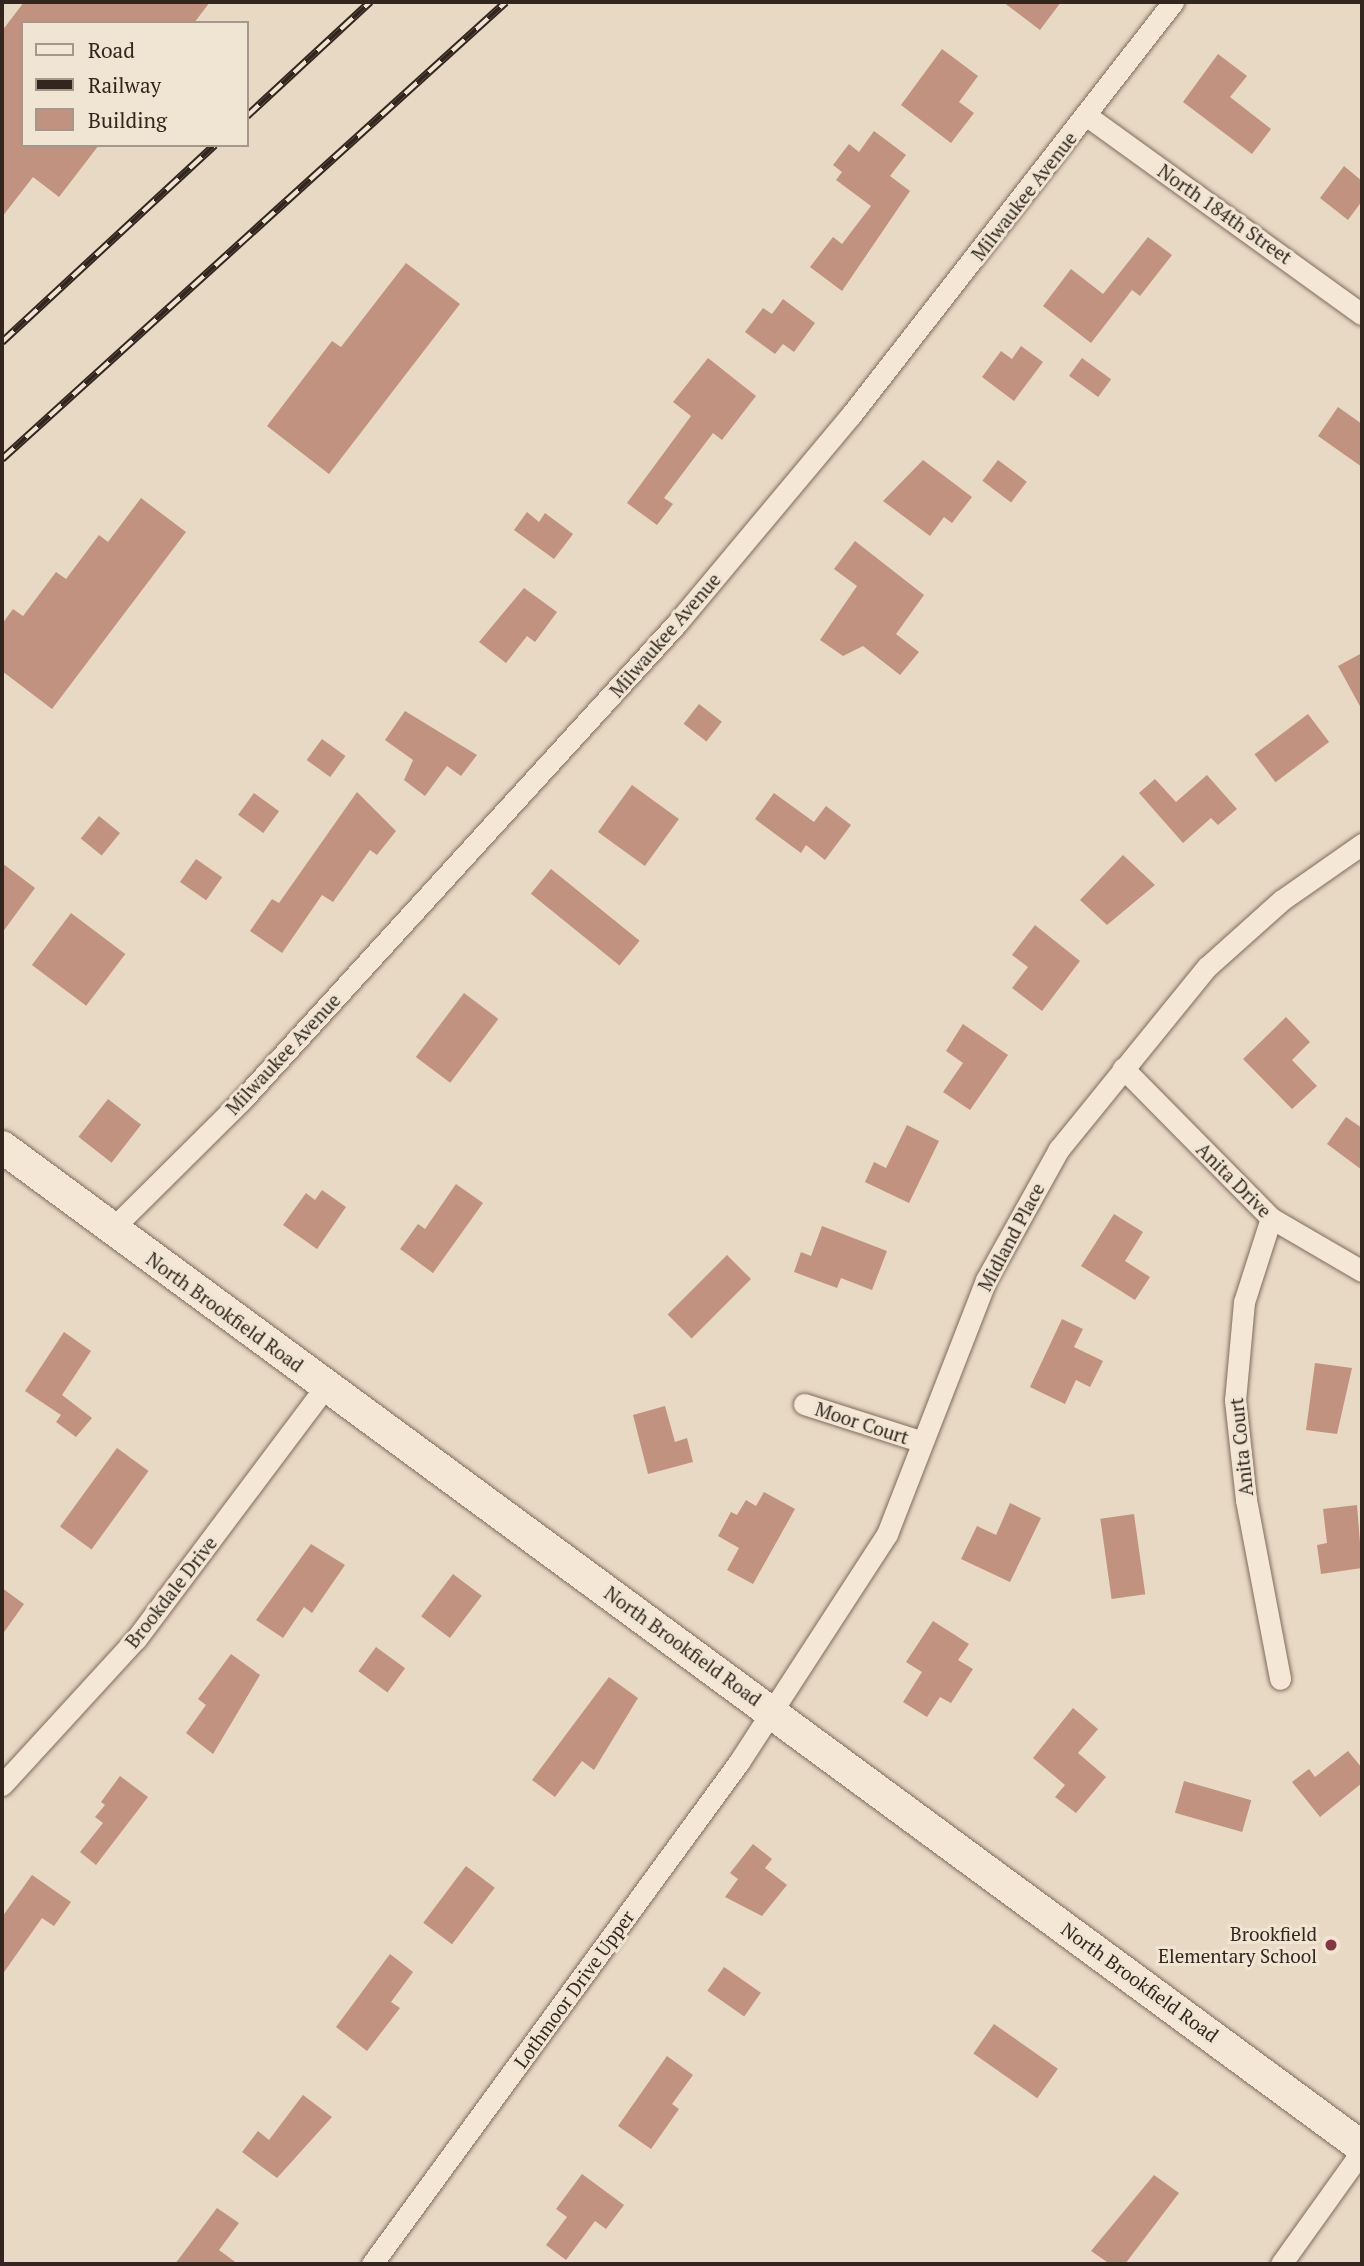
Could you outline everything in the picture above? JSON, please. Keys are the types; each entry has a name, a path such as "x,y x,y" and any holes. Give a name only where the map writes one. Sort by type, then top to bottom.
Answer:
{"street":[{"name":"Milwaukee Avenue","path":"113,1229 249,1092 677,622 1087,116 1173,2"},
{"name":"North 184th Street","path":"1087,116 1362,314"},
{"name":"Midland Place","path":"771,1710 887,1534 920,1441 986,1280 1035,1189 1123,1068 1207,967 1282,900 1362,844"},
{"name":"Anita Drive","path":"1123,1068 1271,1218 1362,1271"},
{"name":"North Brookfield Road","path":"2,1147 771,1710 1362,2149"},
{"name":"Anita Court","path":"1271,1218 1244,1301 1235,1400 1246,1500 1280,1679"},
{"name":"Brookdale Drive","path":"2,1785 136,1639 326,1386"},
{"name":"Moor Court","path":"804,1404 920,1441"},
{"name":"Lothmoor Drive Upper","path":"372,2264 771,1710"},
{"path":"1281,2264 1362,2149"}],"building":[{"path":"24,2 210,2 196,21 21,21 21,147 97,147 59,197 33,177 2,217 2,31"},
{"path":"1003,2 1061,2 1040,30"},
{"path":"942,49 978,76 959,102 974,113 951,143 901,105"},
{"path":"1218,54 1247,76 1230,97 1271,129 1252,154 1183,102"},
{"path":"874,131 906,155 890,176 910,191 842,291 810,267 833,237 842,244 871,206 836,180 842,172 833,165 849,144 859,152"},
{"path":"1344,166 1362,181 1362,201 1348,220 1320,198"},
{"path":"1148,237 1172,255 1140,296 1132,290 1091,343 1043,306 1071,269 1103,294"},
{"path":"406,263 460,304 329,474 267,426 332,341 341,347"},
{"path":"783,299 815,323 794,352 783,344 775,354 745,332 763,308 772,314"},
{"path":"1021,346 1043,362 1014,401 982,377 1001,351 1012,359"},
{"path":"708,358 756,396 722,440 713,433 664,498 673,504 657,525 627,503 691,416 673,402"},
{"path":"1082,358 1111,379 1098,397 1069,376"},
{"path":"1338,407 1362,424 1362,467 1318,436"},
{"path":"923,460 972,497 952,523 944,517 930,536 883,501"},
{"path":"998,460 1027,482 1011,502 982,481"},
{"path":"141,498 186,532 52,709 2,671 2,624 13,609 23,616 56,572 66,579 99,535 108,542"},
{"path":"527,512 539,522 545,513 573,534 554,559 514,530"},
{"path":"855,541 924,595 896,634 919,652 900,675 863,646 843,656 820,640 857,586 834,569"},
{"path":"524,588 557,612 535,642 527,636 506,663 479,642"},
{"path":"1362,653 1362,710 1338,666"},
{"path":"699,704 722,722 706,742 684,724"},
{"path":"405,711 477,755 461,776 447,766 425,796 404,780 413,760 385,740"},
{"path":"1308,714 1329,742 1276,782 1254,754"},
{"path":"322,739 345,756 330,777 307,760"},
{"path":"1207,775 1237,809 1218,825 1211,818 1183,843 1139,793 1155,779 1176,802"},
{"path":"632,785 679,819 645,866 598,832"},
{"path":"357,792 396,831 377,855 370,850 333,902 322,895 282,953 250,931 272,899 279,903"},
{"path":"254,793 279,811 263,833 238,815"},
{"path":"774,793 814,822 826,806 851,825 825,860 806,845 801,853 755,819"},
{"path":"99,816 120,833 102,856 81,839"},
{"path":"1123,855 1155,885 1107,925 1080,900"},
{"path":"196,859 222,877 206,900 180,882"},
{"path":"2,863 35,888 2,933"},
{"path":"551,869 640,941 619,966 531,894"},
{"path":"71,913 125,954 86,1006 32,965"},
{"path":"1035,925 1080,961 1042,1011 1012,988 1028,967 1012,955"},
{"path":"464,993 498,1019 450,1083 416,1057"},
{"path":"1286,1017 1310,1042 1292,1060 1317,1086 1292,1109 1243,1059"},
{"path":"963,1024 1008,1055 970,1110 943,1092 963,1063 946,1051"},
{"path":"108,1099 141,1125 112,1163 78,1137"},
{"path":"1346,1117 1362,1128 1362,1170 1327,1144"},
{"path":"907,1125 939,1141 909,1203 865,1182 874,1162 886,1168"},
{"path":"456,1184 483,1203 433,1273 400,1249 418,1224 425,1229"},
{"path":"322,1190 346,1207 317,1249 283,1225 306,1193 315,1200"},
{"path":"1114,1214 1143,1232 1125,1261 1150,1277 1135,1300 1081,1266"},
{"path":"822,1226 887,1251 872,1290 841,1278 837,1288 794,1272 801,1252 811,1256"},
{"path":"727,1255 751,1279 692,1338 668,1314"},
{"path":"1062,1319 1083,1329 1074,1347 1103,1361 1090,1387 1076,1380 1065,1404 1030,1387"},
{"path":"64,1332 91,1351 62,1395 92,1418 76,1437 56,1422 61,1415 25,1391"},
{"path":"1315,1363 1352,1368 1337,1434 1306,1430"},
{"path":"665,1406 675,1442 687,1438 693,1462 648,1474 633,1415"},
{"path":"117,1448 149,1471 92,1549 60,1526"},
{"path":"764,1492 795,1509 753,1584 727,1570 739,1548 718,1536 731,1512 737,1515 746,1500 756,1506"},
{"path":"1010,1503 1041,1518 1010,1582 961,1559 977,1526 996,1535"},
{"path":"1357,1505 1362,1568 1321,1574 1317,1545 1327,1543 1323,1509"},
{"path":"1134,1514 1145,1594 1112,1599 1100,1519"},
{"path":"311,1544 345,1565 312,1613 304,1607 283,1638 256,1620"},
{"path":"453,1574 482,1596 450,1638 421,1616"},
{"path":"2,1588 24,1604 2,1635"},
{"path":"933,1621 969,1644 958,1660 973,1669 951,1703 940,1697 927,1717 903,1702 922,1672 906,1662"},
{"path":"376,1647 405,1668 387,1692 358,1671"},
{"path":"231,1654 260,1675 213,1754 186,1733 206,1705 198,1699"},
{"path":"609,1677 638,1698 594,1770 582,1761 555,1797 532,1780"},
{"path":"1073,1708 1098,1729 1078,1753 1106,1777 1076,1813 1055,1797 1065,1785 1033,1758"},
{"path":"1348,1751 1362,1768 1362,1783 1320,1817 1292,1782 1309,1769 1315,1777"},
{"path":"120,1776 148,1797 96,1865 80,1852 103,1823 95,1817 105,1805 101,1802"},
{"path":"1184,1781 1251,1800 1242,1832 1175,1813"},
{"path":"753,1844 772,1859 765,1868 787,1885 762,1916 725,1897 738,1879 730,1873"},
{"path":"466,1866 495,1888 452,1944 423,1923"},
{"path":"32,1875 71,1902 54,1926 42,1918 2,1975 2,1917"},
{"path":"390,1954 413,1972 391,2002 400,2008 367,2051 336,2027"},
{"path":"724,1967 761,1993 744,2017 707,1991"},
{"path":"994,2024 1058,2069 1037,2098 973,2053"},
{"path":"667,2056 693,2075 672,2104 679,2109 651,2149 618,2126"},
{"path":"303,2095 332,2117 277,2178 242,2152 258,2131 269,2140"},
{"path":"582,2174 624,2205 606,2229 595,2221 566,2260 546,2245 567,2217 556,2209"},
{"path":"1154,2175 1179,2193 1125,2264 1110,2264 1091,2251"},
{"path":"217,2208 239,2223 219,2250 238,2264 175,2264"}],"railway":[{"path":"248,115 370,2"},
{"path":"2,459 506,2"},
{"path":"2,342 213,147"}],"place":[{"name":"Brookfield Elementary School","path":"1331,1945"}]}
